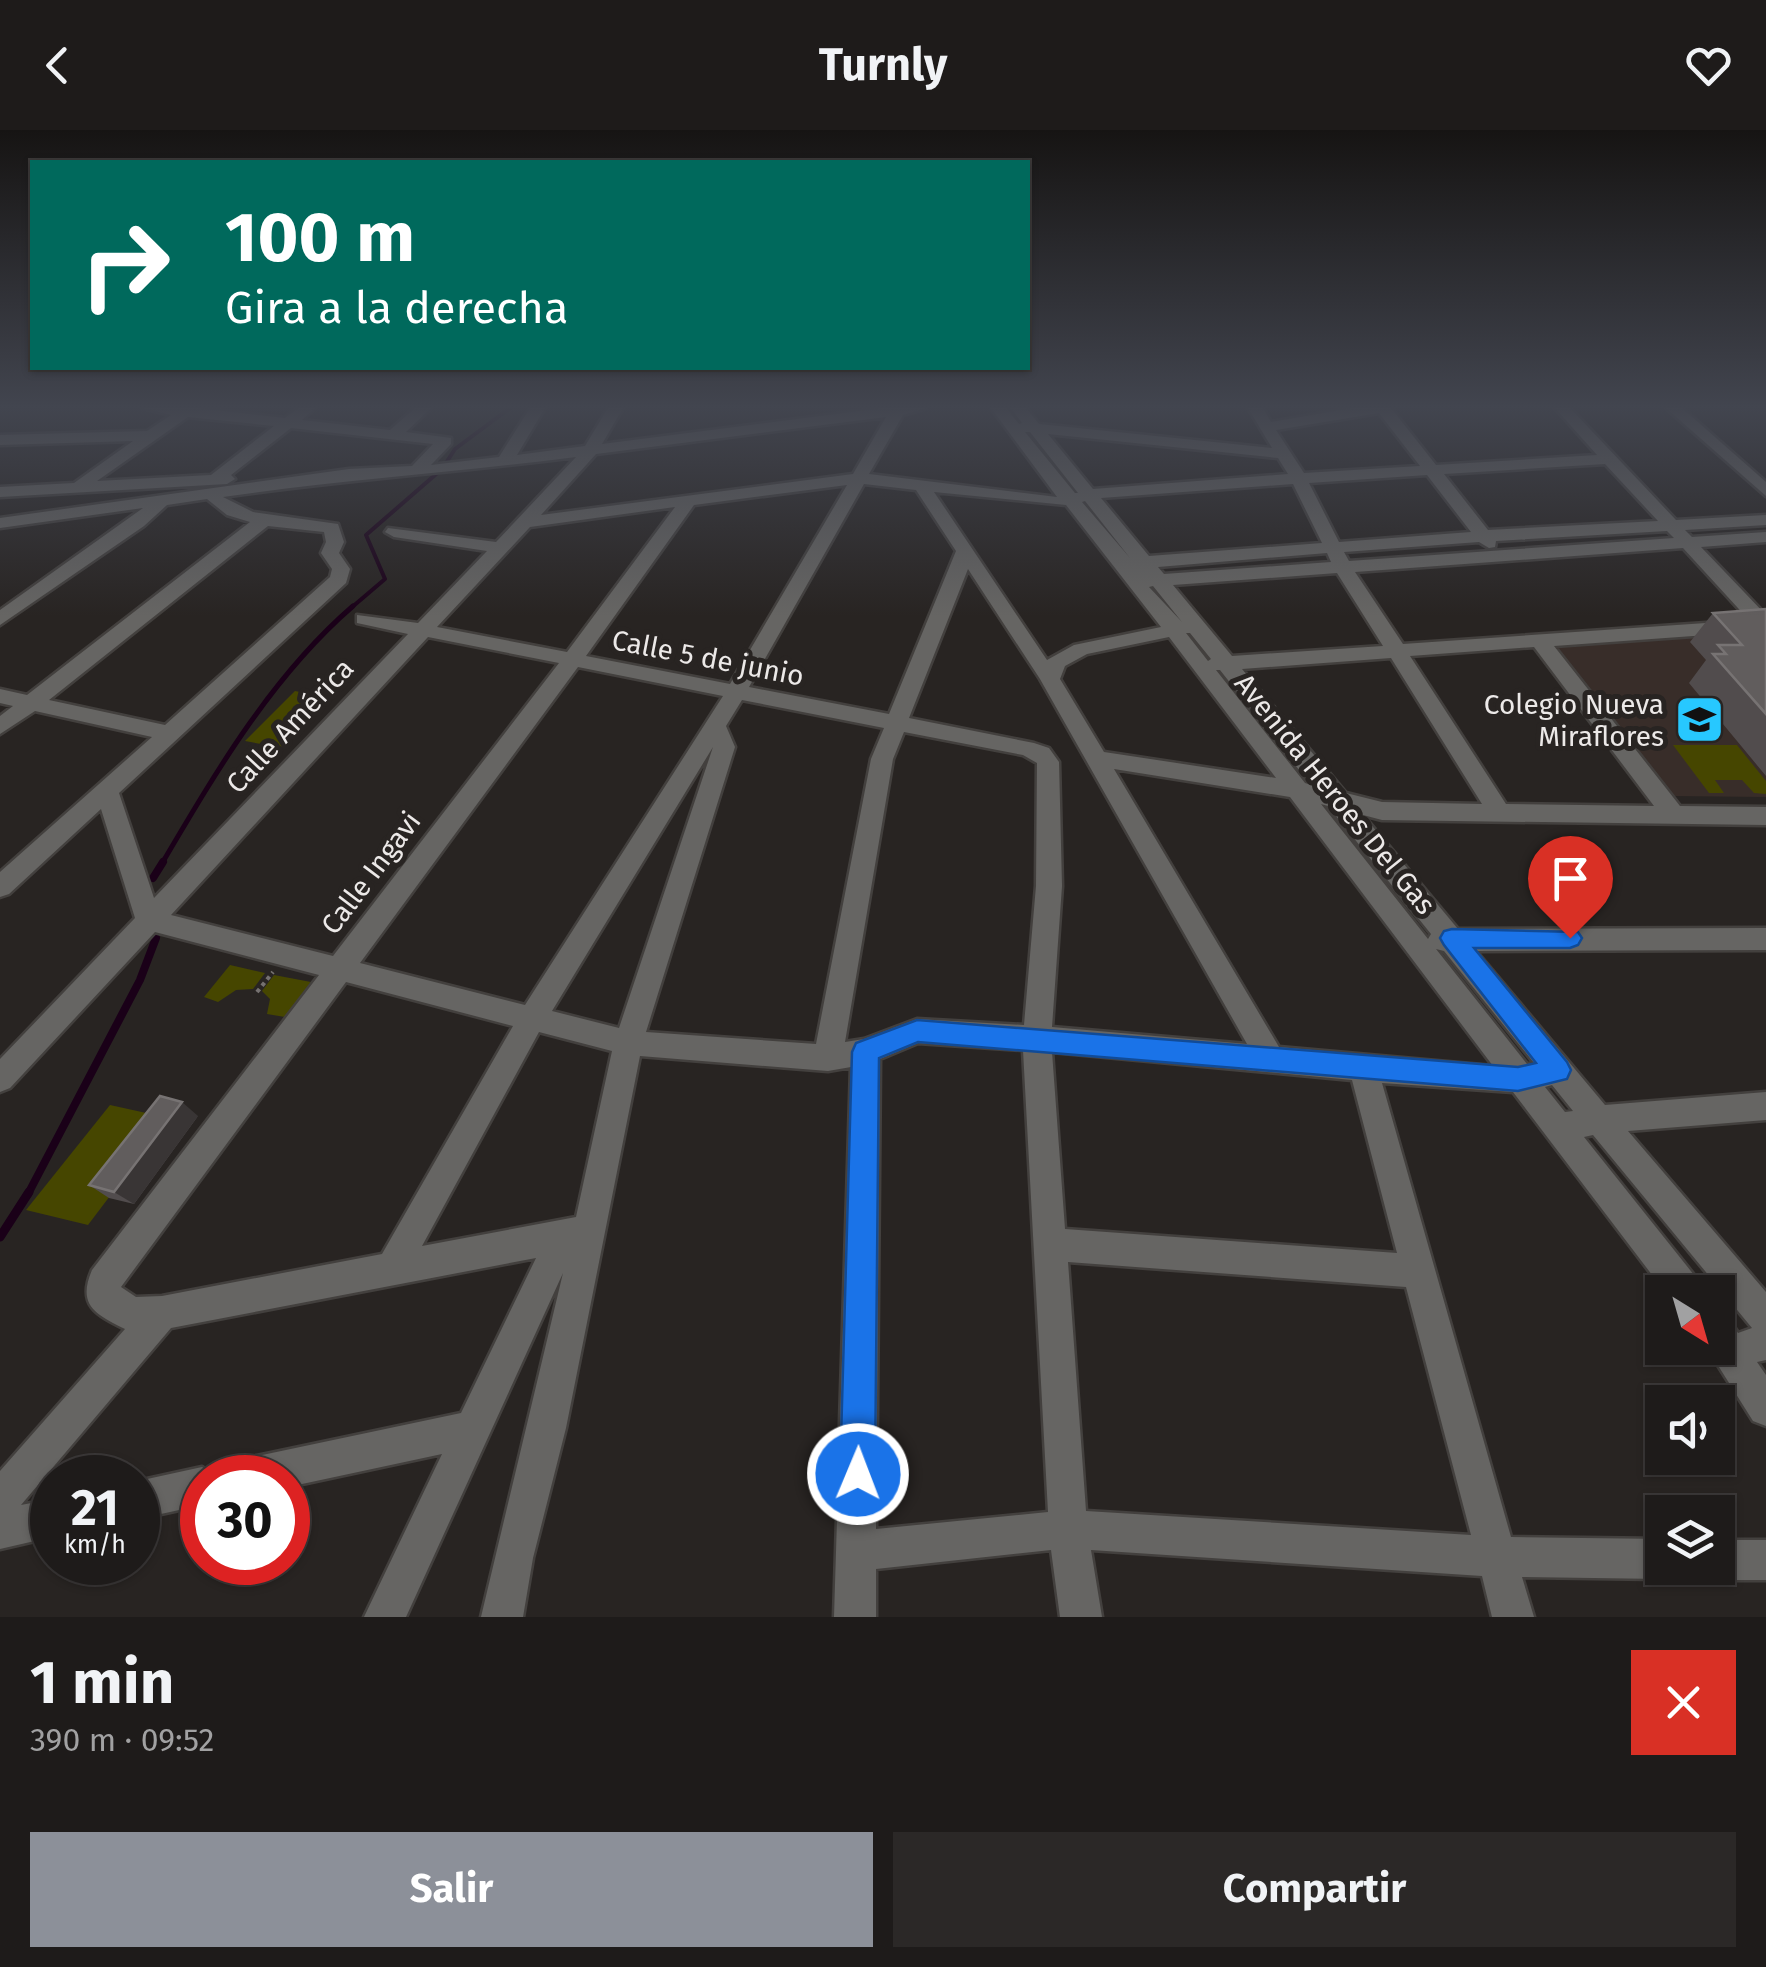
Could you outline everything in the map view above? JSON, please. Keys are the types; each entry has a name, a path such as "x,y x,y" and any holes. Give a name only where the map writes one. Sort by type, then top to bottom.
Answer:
{"street":[{"path":"0,536 92,477"},
{"path":"0,492 162,482 214,488 226,477"},
{"path":"0,523 161,502 214,488 318,477"},
{"name":"Calle América","path":"0,1079 566,477"},
{"name":"Avenida Heroes Del Gas","path":"1062,477 1216,664 1342,802 1598,1120 1766,1318"},
{"path":"525,522 858,478 1024,500 1078,498 1114,490 1321,477"},
{"path":"1436,477 1499,555"},
{"path":"1626,477 1765,626"},
{"path":"394,1266 531,1020 715,728 858,478"},
{"path":"1300,479 1337,555 1500,813"},
{"path":"161,502 162,482"},
{"path":"922,486 1099,758 1270,1058"},
{"path":"0,887 339,579 340,569 330,553 335,542 332,528 265,519 224,508 214,488"},
{"name":"Calle Ingavi","path":"162,1312 132,1314 111,1304 102,1295 104,1282 688,501"},
{"path":"0,619 161,502"},
{"path":"0,727 265,519"},
{"path":"1141,572 1337,555 1484,536 1766,520"},
{"path":"394,532 500,548"},
{"path":"1337,555 1499,555 1766,537"},
{"path":"828,1058 882,758 965,552"},
{"name":"Calle 5 de junio","path":"364,619 1041,753 1048,762 1049,886 1037,1038"},
{"path":"1216,664 1765,626"},
{"path":"1050,679 1056,662 1070,653 1186,627"},
{"path":"1539,640 1674,815"},
{"name":"Avenida Heroes Del Gas","path":"1216,664 1300,790 1518,1079 1673,1275"},
{"path":"0,696 169,734"},
{"path":"502,1617 513,1558 548,1428 576,1234 628,1043 724,747 715,728"},
{"path":"1099,758 1300,790 1382,810 1766,816"},
{"path":"106,790 149,920 628,1043 828,1058 866,1052 917,1031 1518,1079 1558,1070"},
{"path":"1418,943 1452,938 1766,939"},
{"path":"1037,1038 1068,1529 1082,1617"},
{"path":"855,1617 866,1052"},
{"path":"1363,1067 1513,1617"},
{"path":"1557,1128 1598,1120 1766,1106"},
{"path":"0,1500 162,1312 576,1234"},
{"path":"385,1617 473,1429 576,1234"},
{"path":"1050,1244 1418,1271"},
{"path":"1738,1342 1766,1408"},
{"path":"310,1464 473,1429"},
{"path":"0,1528 30,1522"},
{"path":"856,1551 1068,1529 1498,1558 1645,1559"},
{"path":"1735,1560 1766,1560"}],"shaded area":[{"path":"1759,631 1766,638 1766,797 1670,796 1549,647"},
{"path":"295,691 331,698 282,748 245,741"},
{"path":"1673,745 1737,745 1766,781 1766,794 1754,793 1742,780 1715,780 1724,793 1709,793"},
{"path":"230,965 265,973 253,989 236,990 218,1002 204,997"},
{"path":"274,975 311,982 285,1017 267,1014 270,999 262,991"},
{"path":"110,1105 169,1118 88,1225 26,1210"}],"building":[{"path":"1766,609 1766,714 1713,654 1726,654 1718,645 1742,645 1713,613"},
{"path":"160,1096 182,1102 114,1192 89,1185"}],"waterway":[{"path":"351,608 385,579 366,535 432,477"},
{"path":"161,865 247,727 296,663 353,606"},
{"path":"153,878 163,862"},
{"path":"28,1194 140,980 156,938"},
{"path":"0,1237 29,1192"}],"place":[{"name":"Colegio Nueva Miraflores","path":"1699,720"}],"route":[{"path":"858,1474 866,1052 891,1038 917,1031 1518,1079 1558,1070 1452,938 1570,938"}]}
